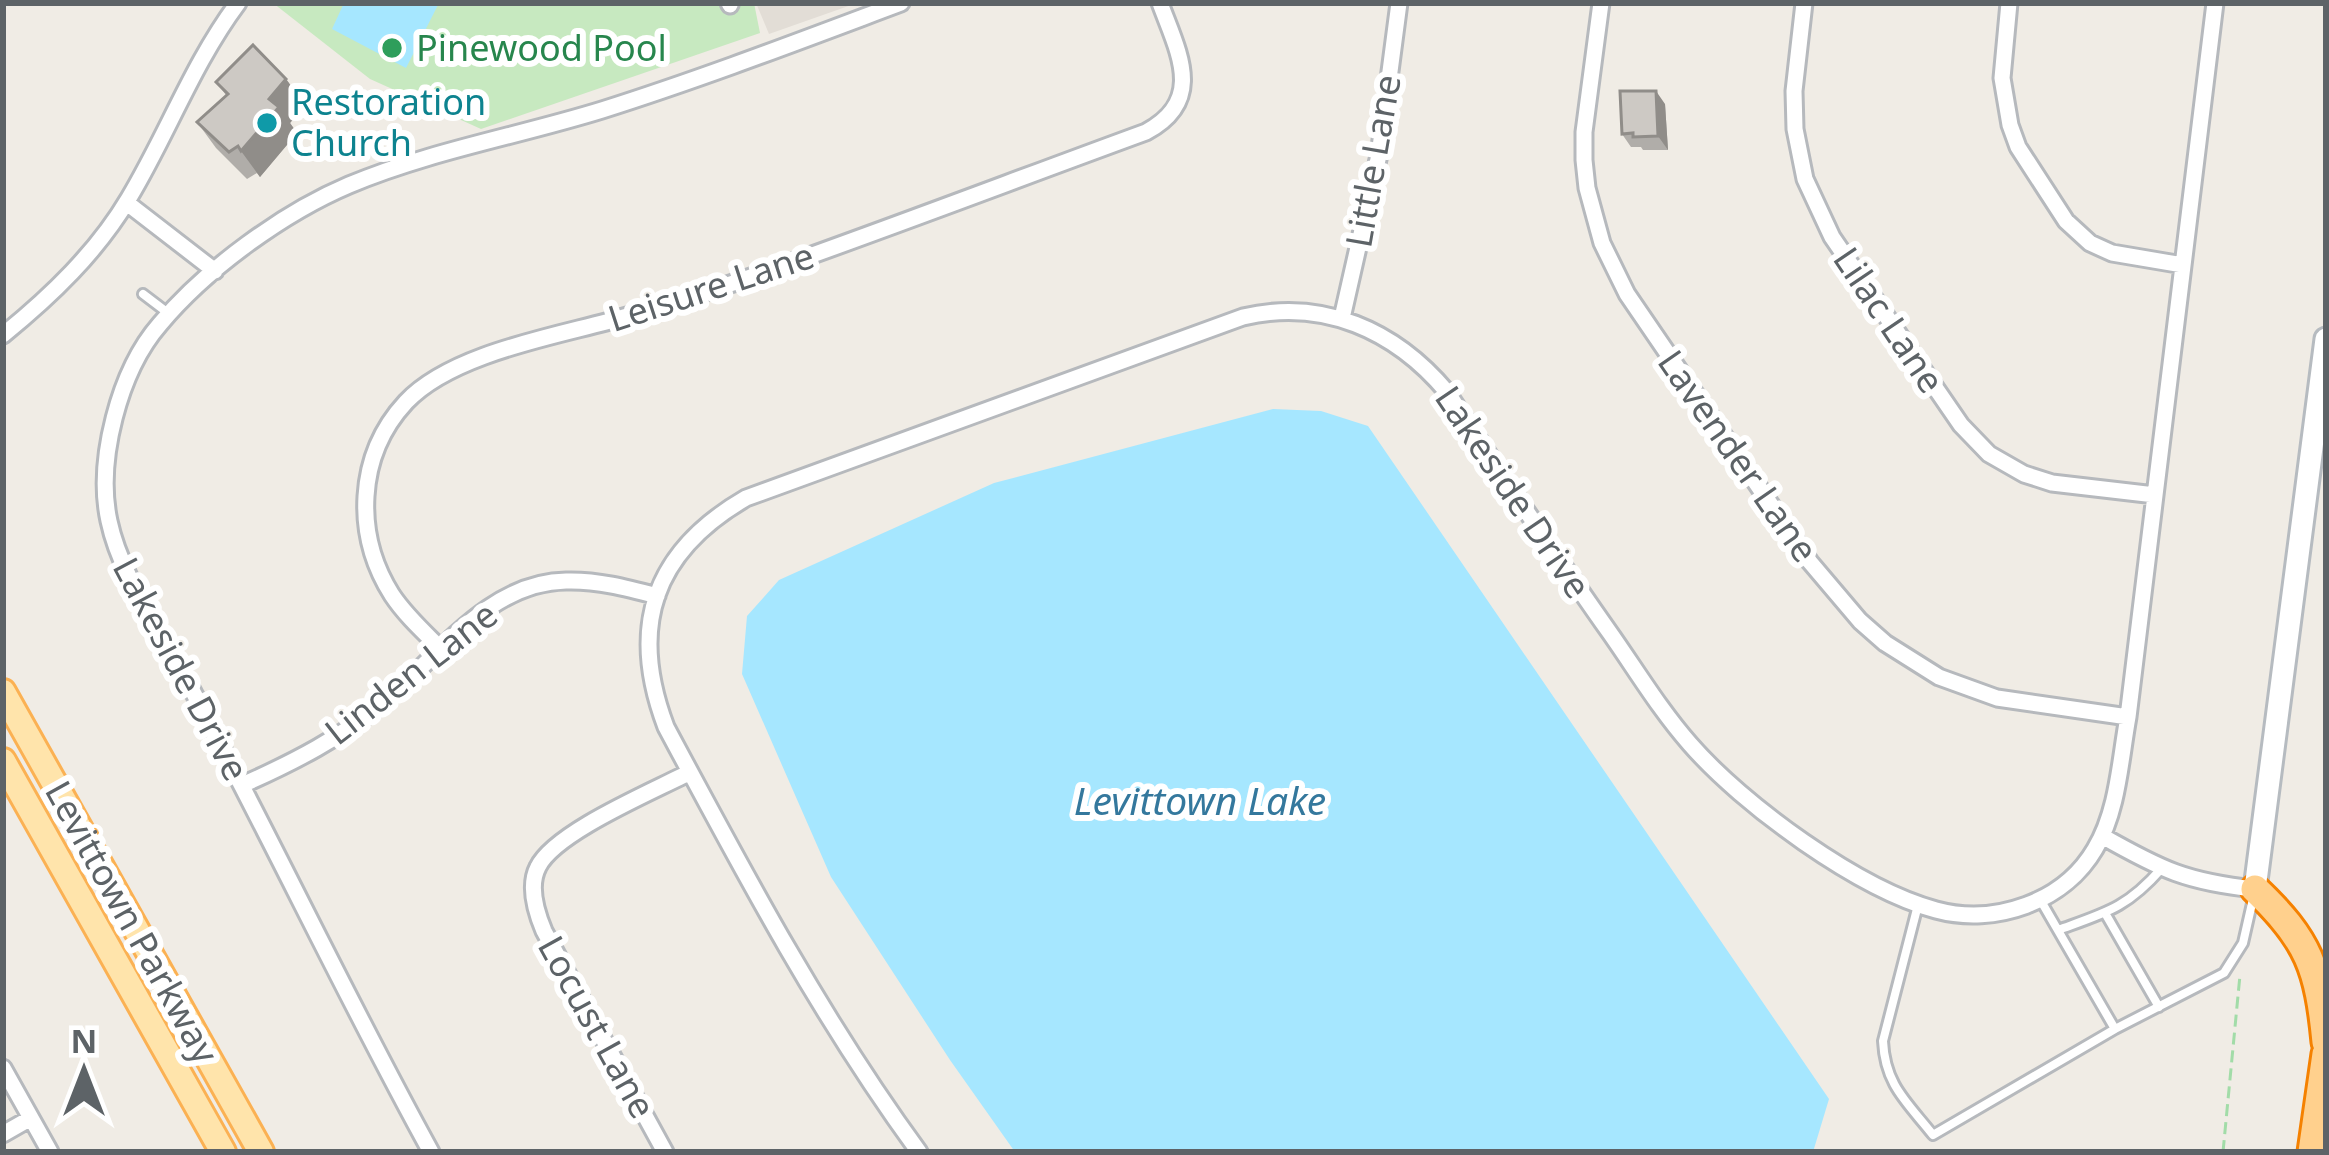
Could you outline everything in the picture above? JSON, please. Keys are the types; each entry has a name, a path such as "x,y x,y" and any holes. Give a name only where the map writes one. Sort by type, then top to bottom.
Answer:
{"highway":[{"path":"2255,890 2287,921 2310,959 2326,1042"},
{"path":"2312,1152 2326,1054"}],"main road":[{"path":"2255,890 2326,339"},
{"name":"Levittown Parkway","path":"3,692 261,1152"},
{"name":"Levittown Parkway","path":"3,761 223,1152"}],"street":[{"path":"3,334 78,265 127,202 238,3"},
{"name":"Lakeside Drive","path":"431,1152 118,551 109,521 106,459 115,416 140,355 157,326 215,272 298,212 354,183 605,109 902,3"},
{"name":"Leisure Lane","path":"441,649 408,617 382,576 367,532 365,509 379,441 422,387 463,364 727,285 1146,132 1169,116 1184,76 1160,3"},
{"name":"Little Lane","path":"1342,318 1379,154 1399,3"},
{"name":"Lavender Lane","path":"1601,3 1584,160 1602,243 1627,294 1810,562 1842,602 1885,643 1939,677 1997,698 2128,717"},
{"name":"Lilac Lane","path":"1804,3 1794,91 1795,129 1805,179 1832,237 1961,425 1989,454 2024,474 2052,483 2155,495"},
{"path":"2009,3 2002,78 2010,125 2018,147 2066,221 2090,243 2112,253 2183,265"},
{"name":"Lakeside Drive","path":"919,1152 832,1026 666,727 649,670 649,634 657,596 674,560 706,524 746,498 1243,316 1284,310 1342,318 1400,346 1447,392 1660,705 1716,773 1752,804 1850,870 1918,904 1956,914 1986,915 2026,906 2086,863 2113,804 2128,717 2216,3"},
{"path":"127,202 215,272"},
{"name":"Linden Lane","path":"242,785 351,726 483,611 529,587 594,582 657,596"},
{"name":"Locust Lane","path":"665,1152 544,931 534,893 536,872 554,848 595,821 691,772"},
{"path":"2102,836 2161,869 2199,882 2255,890"},
{"path":"3,1068 50,1152"},
{"path":"3,1134 31,1118"}],"lane":[{"path":"143,294 169,314"},
{"path":"2058,930 2137,896 2161,869"},
{"path":"1918,904 1883,1040 1884,1063 1891,1081 1933,1136 2115,1029 2224,973 2243,943 2255,890"},
{"path":"2040,899 2115,1029"},
{"path":"2105,913 2158,1007"}],"path":[{"path":"2223,1152 2243,943"}],"shaded area":[{"path":"756,3 857,3 769,34"}],"green space":[{"path":"273,3 754,3 760,33 481,129 370,79"}],"water":[{"name":"Pinewood Pool","path":"344,3 439,3 406,68 332,29"},
{"name":"Levittown Lake","path":"1273,409 1321,411 1368,426 1829,1099 1813,1152 1015,1152 831,877 742,674 747,616 779,580 994,483"}],"building":[{"path":"253,45 286,79 269,99 279,107 241,151 238,146 229,152 197,122 228,94 216,82"},
{"path":"1620,91 1656,91 1658,136 1622,134"}],"place":[{"name":"Pinewood Pool","path":"392,48"},
{"name":"Restoration Church","path":"267,123"}]}
